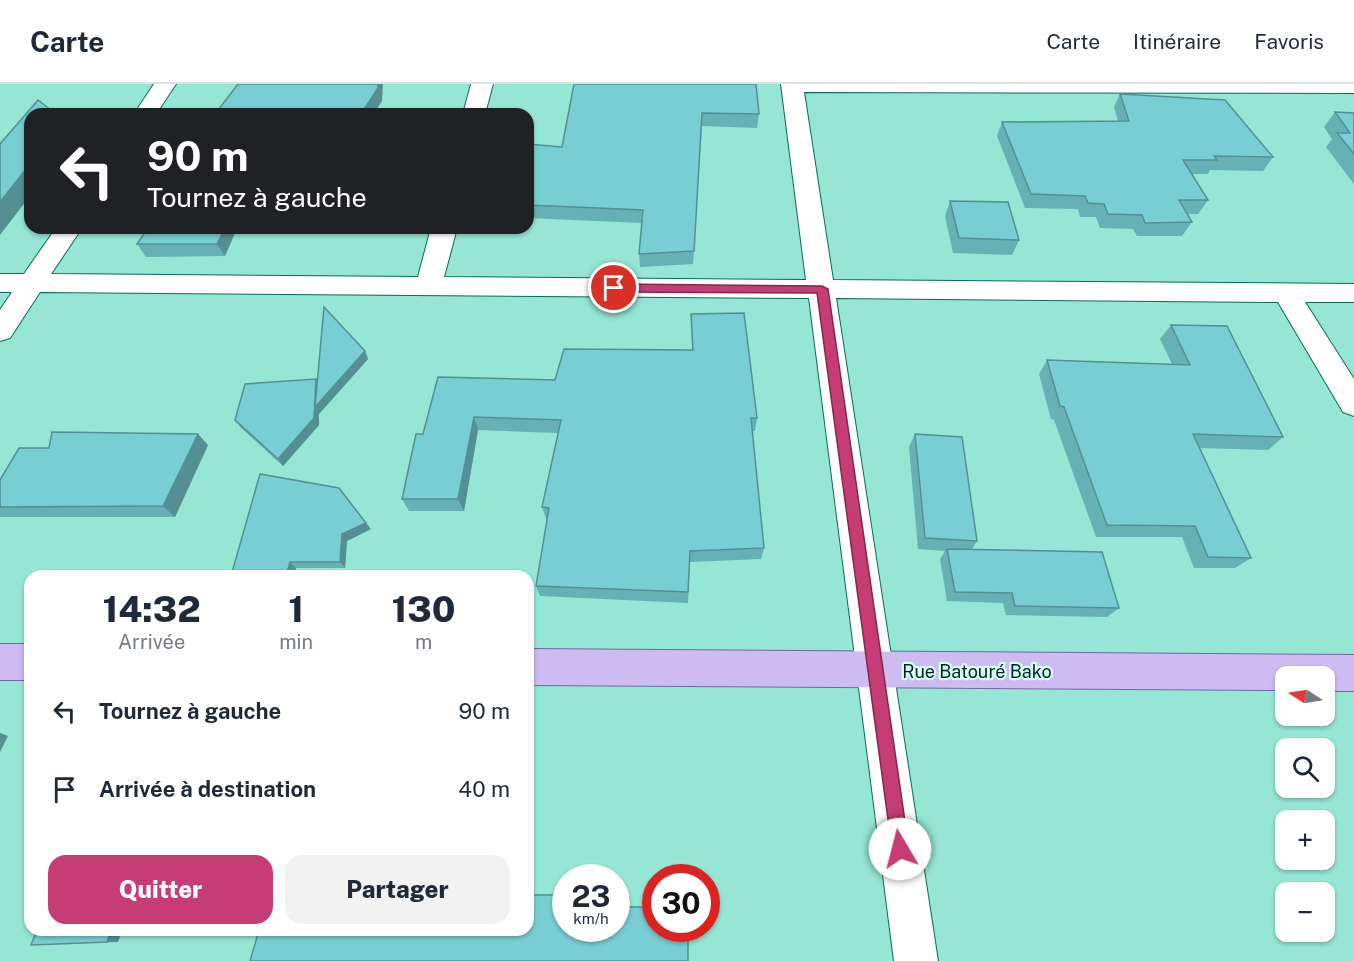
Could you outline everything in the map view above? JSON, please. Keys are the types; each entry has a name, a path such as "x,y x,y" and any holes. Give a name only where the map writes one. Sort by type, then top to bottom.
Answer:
{"main road":[{"path":"0,662 24,662"},
{"name":"Rue Batouré Bako","path":"534,668 1354,674"}],"street":[{"path":"149,108 165,84"},
{"path":"476,108 482,84"},
{"path":"916,961 792,85 1354,87"},
{"path":"0,331 65,234"},
{"path":"428,286 442,234"},
{"path":"0,283 1354,293"},
{"path":"1286,292 1354,404"}],"building":[{"path":"238,84 378,84 378,88 365,108 220,108"},
{"path":"574,84 756,84 759,114 702,113 694,251 639,254 643,210 534,205 534,145 562,147"},
{"path":"1120,94 1225,100 1273,157 1214,156 1217,160 1183,160 1208,200 1179,200 1192,222 1145,223 1142,215 1108,214 1104,204 1088,203 1085,196 1031,194 1002,122 1129,121"},
{"path":"38,100 48,108 31,108"},
{"path":"1335,112 1354,113 1354,154 1337,133 1350,133"},
{"path":"24,116 24,172 0,202 0,144"},
{"path":"950,201 1008,202 1019,240 959,238"},
{"path":"144,234 222,234 217,244 137,244"},
{"path":"324,307 365,351 315,407"},
{"path":"744,313 757,418 751,418 764,548 690,551 688,592 536,586 549,508 542,507 561,420 474,417 458,499 402,499 416,434 423,434 438,377 555,380 564,349 693,350 691,314"},
{"path":"1171,325 1227,326 1283,437 1193,434 1251,558 1208,557 1195,526 1107,525 1064,407 1060,406 1047,360 1190,365"},
{"path":"316,379 314,418 278,459 235,420 245,384"},
{"path":"52,432 198,434 163,506 0,507 0,480 19,448 49,448"},
{"path":"915,434 962,437 977,541 925,538"},
{"path":"260,474 339,488 366,523 342,534 340,562 290,562 288,570 233,570"},
{"path":"947,549 1102,552 1119,608 1015,606 1012,593 955,592"},
{"path":"534,895 552,895 552,942 630,942 630,907 642,907 642,942 688,942 688,961 250,961 257,936 534,936"},
{"path":"35,936 109,936 107,942 31,945"}],"route":[{"path":"614,288 822,289 900,849"}]}
